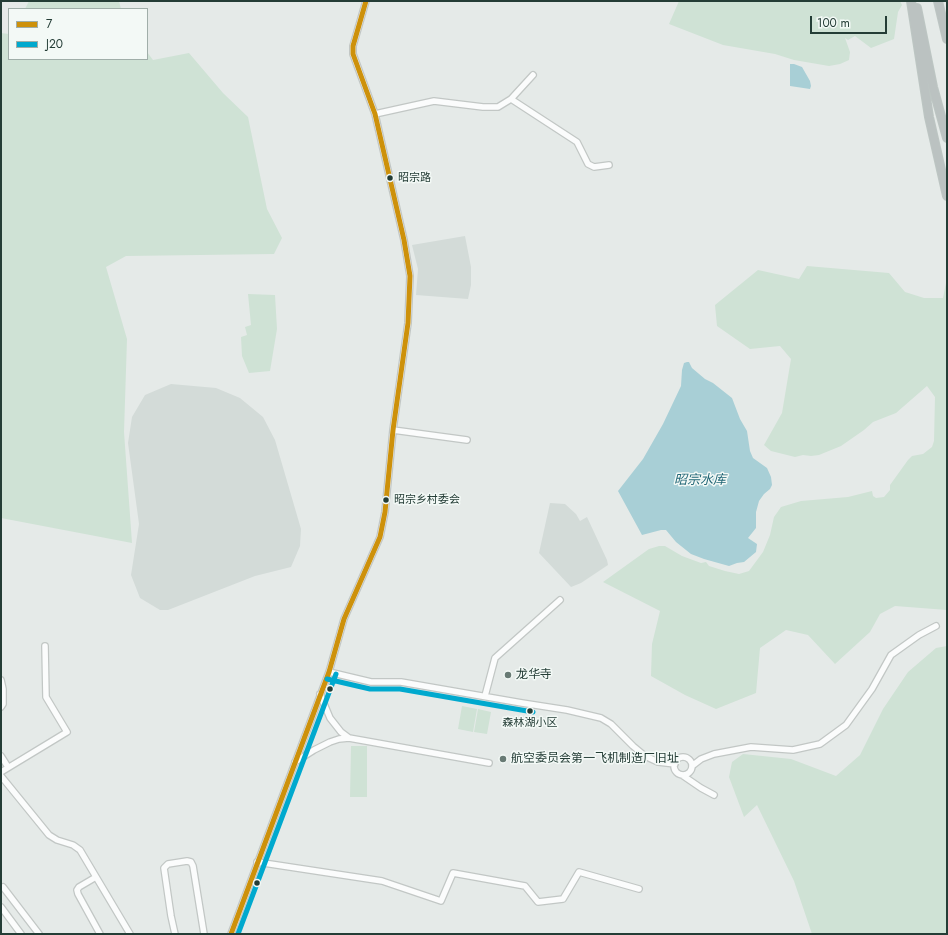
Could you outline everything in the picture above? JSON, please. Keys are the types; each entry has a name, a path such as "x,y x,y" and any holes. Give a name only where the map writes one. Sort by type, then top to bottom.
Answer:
{"highway":[{"path":"911,1 929,116 947,196"},
{"path":"916,1 931,73 946,134"},
{"path":"938,1 947,39"}],"street":[{"path":"231,934 329,672 344,619 380,537 385,512 393,430 408,324 410,276 404,240 375,114 353,54 352,46 366,1"},
{"path":"375,114 434,101 498,107 511,99 533,75"},
{"path":"511,99 577,142 588,164 594,167 609,165"},
{"path":"393,430 467,440"},
{"path":"485,696 495,658 560,600"},
{"path":"682,775 688,773 701,759 714,754 751,746 793,750 820,744 846,725 872,689 890,655 919,635 936,626"},
{"path":"1,772 67,732 46,697 45,646"},
{"path":"329,672 372,682 401,682 567,710 601,718 611,724 645,756 658,762 674,764"},
{"path":"1,680 3,689 3,704 1,707"},
{"path":"320,694 330,718 341,732 349,738"},
{"path":"295,763 314,750 330,742 349,738 489,763"},
{"path":"1,756 8,767"},
{"path":"674,764 680,758 701,759"},
{"path":"688,759 692,767 692,777 695,783"},
{"path":"674,764 675,770 714,796"},
{"path":"1,776 49,835 57,840 72,844 80,850 130,934"},
{"path":"175,934 164,868 168,864 190,862 193,866 204,934"},
{"path":"257,862 382,881 441,900 453,873 525,886 538,902 563,900 580,872 639,889"},
{"path":"96,877 79,887 77,890 100,934"},
{"path":"3,888 39,934"},
{"path":"1,907 20,934"}],"shaded area":[{"path":"465,236 471,267 471,285 468,299 416,295 418,269 412,245"},
{"path":"171,384 216,388 240,398 263,417 275,440 301,529 300,546 291,567 255,576 168,610 160,610 140,598 131,575 139,524 128,443 132,417 145,395"},
{"path":"550,503 565,504 576,514 580,521 587,517 607,560 608,565 581,583 571,587 539,553"}],"green space":[{"path":"29,1 119,1 121,8 26,8"},
{"path":"679,1 900,1 902,5 898,12 894,39 871,48 855,36 848,40 845,38 850,52 849,60 840,64 829,66 794,60 775,54 723,45 669,24"},
{"path":"1,33 8,34 8,60 148,60 148,53 153,60 189,53 223,93 248,117 267,209 282,238 274,254 126,256 106,267 127,339 124,432 132,543 1,518"},
{"path":"807,266 889,273 905,292 924,298 943,298 947,278 947,610 895,606 880,614 870,632 835,664 808,635 786,630 760,648 756,693 716,709 685,695 651,676 652,644 660,611 603,582 649,549 659,546 665,546 682,556 701,563 706,562 709,566 725,571 739,574 749,571 763,552 770,535 774,517 781,507 801,501 848,497 872,491 873,496 876,498 884,497 890,490 890,485 908,460 912,456 923,454 932,447 934,441 935,397 927,386 896,413 873,422 841,446 819,455 803,455 795,457 771,451 764,445 782,413 791,359 780,346 750,349 717,326 715,305 758,270 799,279"},
{"path":"248,294 275,295 277,329 270,371 249,373 242,356 241,337 247,335 245,327 251,325"},
{"path":"947,646 947,934 812,934 794,881 757,805 744,817 729,777 732,762 743,754 791,759 836,776 860,755 883,709 908,672 936,648"},
{"path":"462,706 477,709 473,732 458,729"},
{"path":"478,709 491,712 487,734 474,732"},
{"path":"351,746 367,746 367,797 350,797"}],"water":[{"path":"790,64 802,67 810,81 810,89 790,86"},
{"name":"昭宗水库","path":"689,362 692,368 705,379 713,383 732,398 740,419 747,431 750,451 753,458 767,468 771,477 772,485 770,489 759,501 756,512 756,528 748,538 757,544 756,552 744,562 729,566 691,554 676,542 666,530 642,535 618,491 643,459 663,424 681,386 682,370 684,363"}],"transit line":[{"name":"7","path":"231,934 329,672 344,619 380,537 385,512 393,430 408,323 410,276 404,240 375,114 353,54 353,46 366,1"},
{"name":"J20","path":"238,934 336,674"},
{"name":"J20","path":"327,679 370,689 400,689 533,712"}],"place":[{"name":"昭宗路","path":"390,178"},
{"name":"昭宗乡村委会","path":"386,500"},
{"name":"龙华寺","path":"508,675"},
{"name":"森林湖小区","path":"530,711"},
{"name":"航空委员会第一飞机制造厂旧址","path":"503,759"}]}
